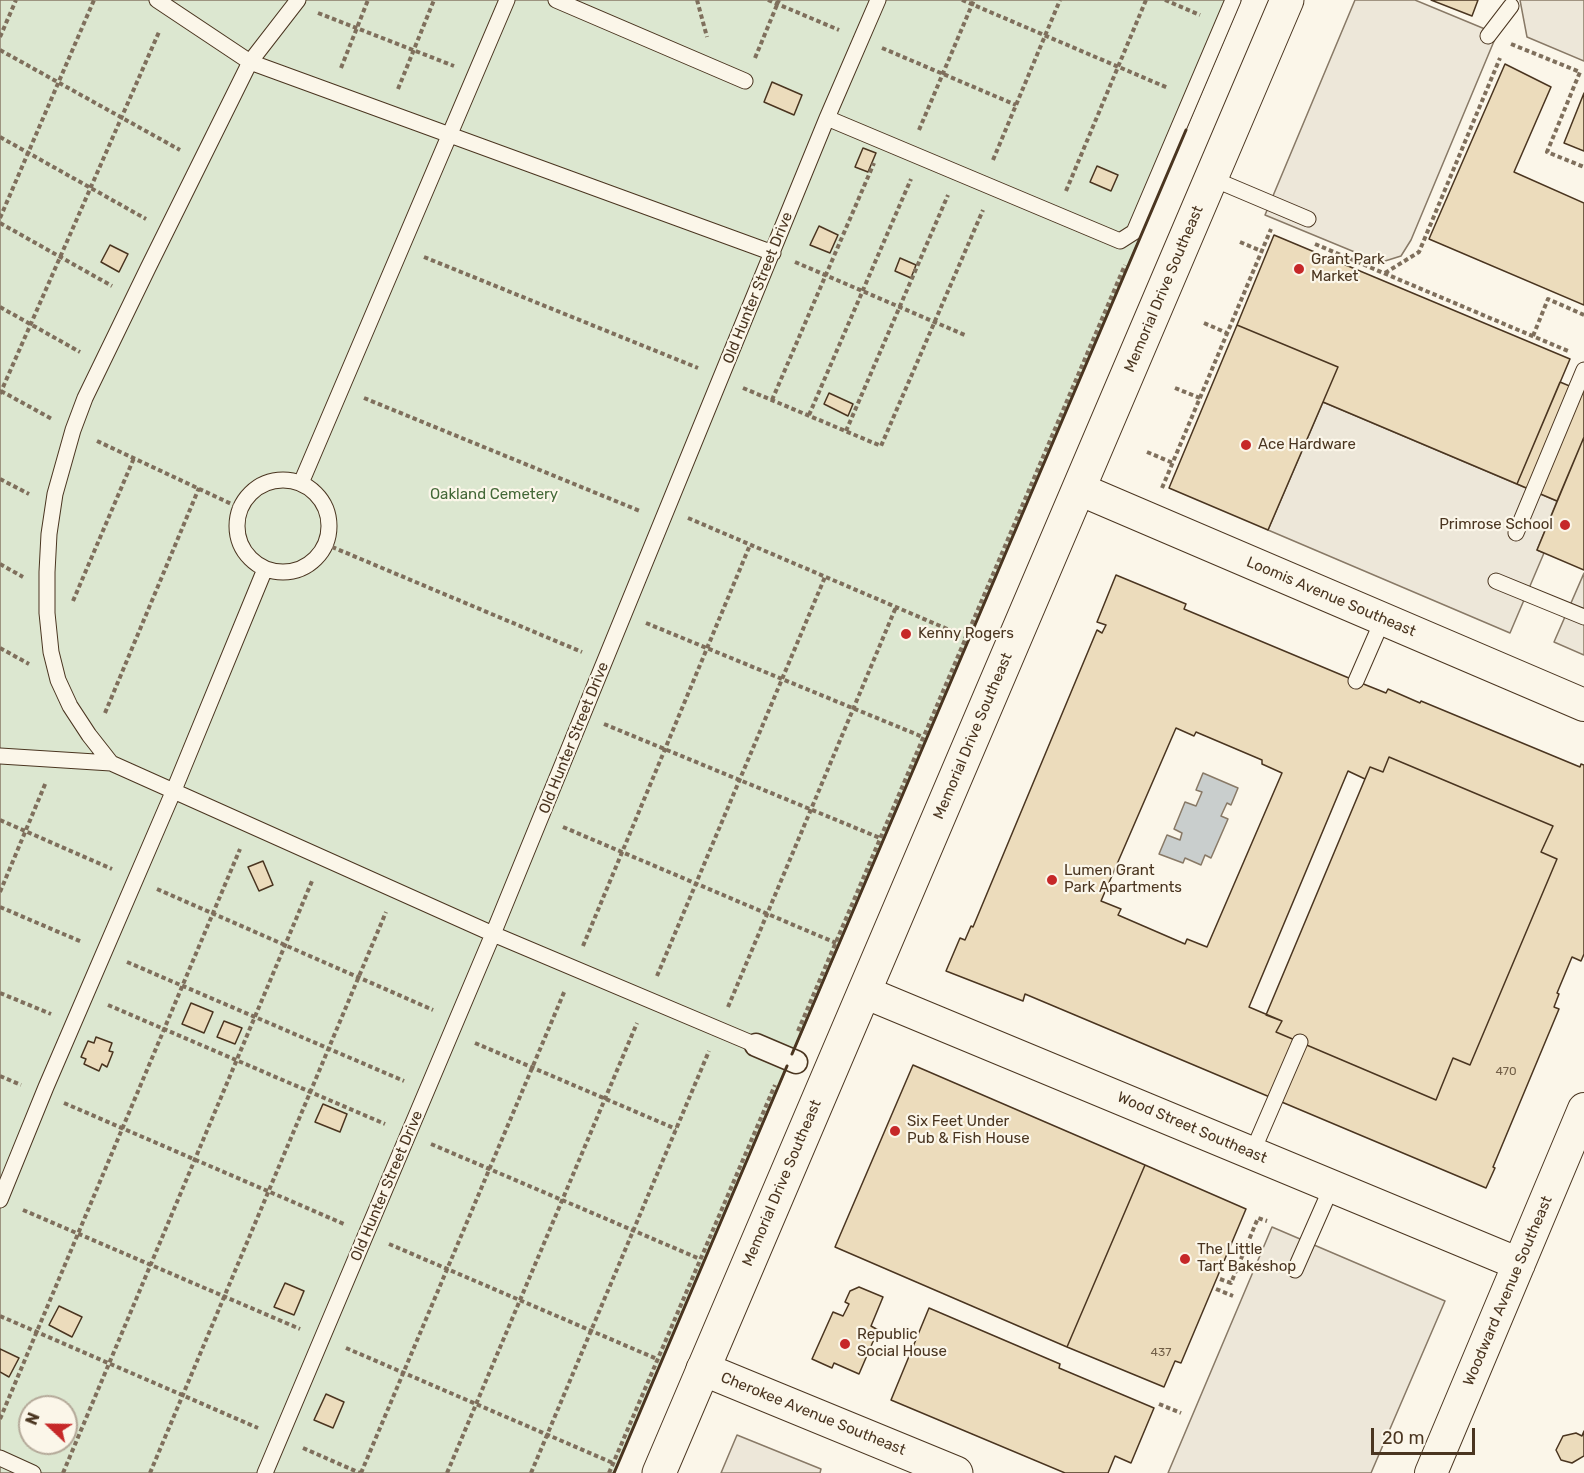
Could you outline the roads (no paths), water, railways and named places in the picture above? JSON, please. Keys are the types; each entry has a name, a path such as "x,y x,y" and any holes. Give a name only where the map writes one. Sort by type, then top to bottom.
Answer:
{"main road":[{"name":"Memorial Drive Southeast","path":"659,1473 1287,0"},
{"name":"Cherokee Avenue Southeast","path":"703,1370 944,1471"}],"street":[{"name":"Loomis Avenue Southeast","path":"1079,489 1584,705"},
{"name":"Wood Street Southeast","path":"864,992 1519,1264"},
{"path":"756,1045 791,1060"},
{"name":"Woodward Avenue Southeast","path":"1431,1473 1584,1109"}],"lane":[{"path":"301,483 507,0"},
{"path":"556,0 745,81"},
{"name":"Old Hunter Street Drive","path":"265,1473 494,934 827,118 878,0"},
{"path":"827,118 1120,241 1134,232 1233,0"},
{"path":"111,763 70,706 58,680 51,652 47,613 49,534 55,494 73,430 85,398 167,230 250,62 297,2"},
{"path":"163,4 250,62 773,253"},
{"path":"1488,36 1511,6"},
{"path":"1211,178 1308,219"},
{"path":"1516,533 1584,370"},
{"path":"287,480 301,483 313,491 322,502 328,515 329,530 325,544 307,566 293,571 279,572 265,569 243,550 237,529 240,508 259,486 273,481 287,480"},
{"path":"0,1200 265,569"},
{"path":"1496,581 1584,617"},
{"path":"1356,681 1383,619"},
{"path":"0,756 111,763 494,934 756,1045"},
{"path":"1252,1153 1300,1042"},
{"path":"1295,1270 1332,1186"},
{"path":"0,1458 33,1473"}],"place":[{"name":"Grant Park Market","path":"1299,269"},
{"name":"Ace Hardware","path":"1246,445"},
{"name":"Primrose School","path":"1565,525"},
{"name":"Kenny Rogers","path":"906,634"},
{"name":"Lumen Grant Park Apartments","path":"1052,880"},
{"name":"Six Feet Under Pub & Fish House","path":"895,1131"},
{"name":"The Little Tart Bakeshop","path":"1185,1259"},
{"name":"Republic Social House","path":"845,1344"}],"park label":[{"name":"Oakland Cemetery","path":"494,495"}]}
